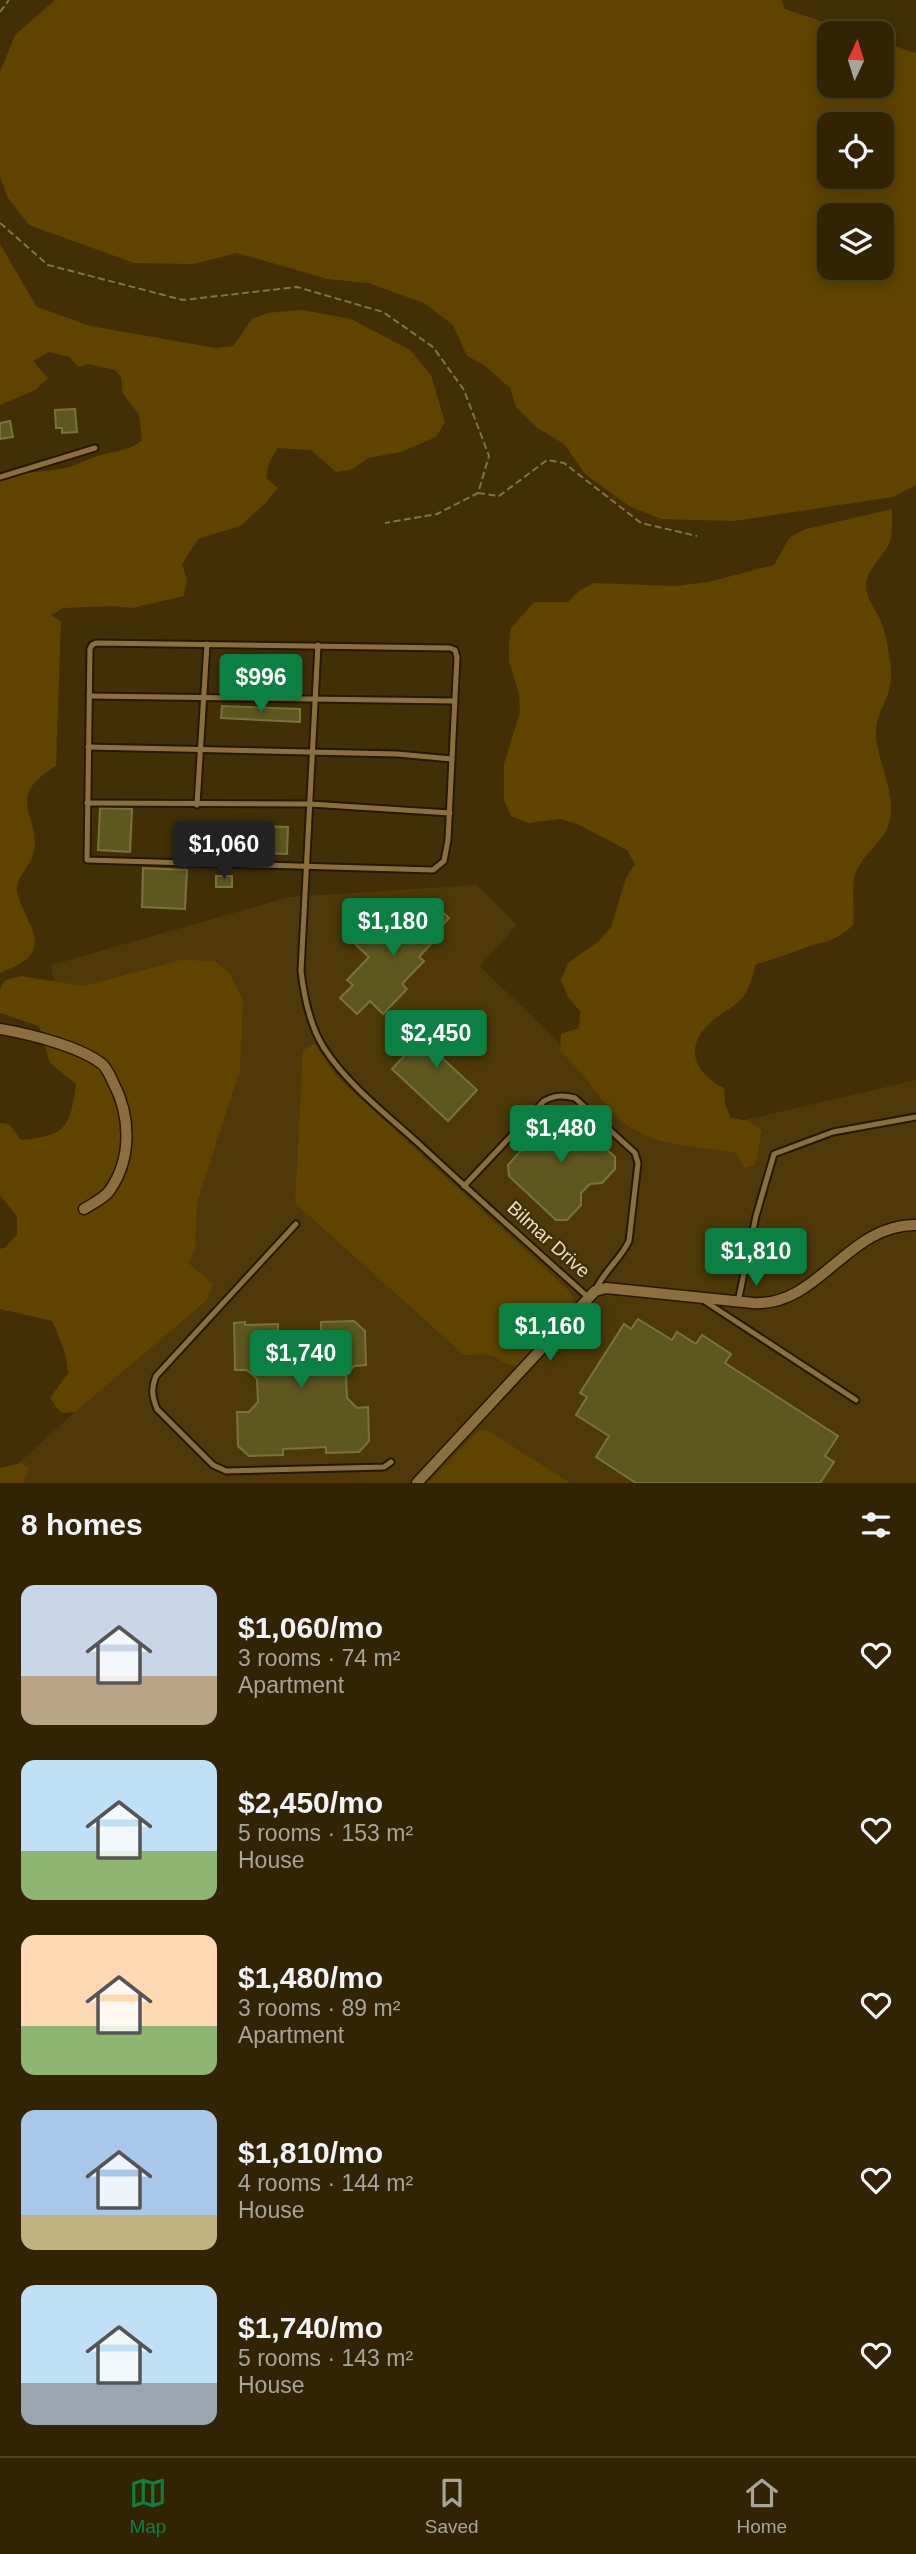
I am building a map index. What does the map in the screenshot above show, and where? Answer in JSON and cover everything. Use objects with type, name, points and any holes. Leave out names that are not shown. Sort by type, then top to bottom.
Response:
[{"type":"street","points":[[0,1029],[31,1035],[78,1052],[104,1065],[122,1100],[128,1136],[121,1166],[109,1193],[83,1209]]},
{"type":"street","points":[[592,1295],[606,1288],[766,1304],[789,1298],[865,1239],[902,1225],[916,1225]]},
{"type":"street","name":"Bilmar Drive","points":[[417,1483],[592,1295]]},
{"type":"lane","points":[[0,477],[95,448]]},
{"type":"lane","points":[[197,805],[207,644]]},
{"type":"lane","points":[[92,645],[318,645],[455,650],[457,657],[450,813],[444,861],[433,870],[91,861],[86,856],[92,645]]},
{"type":"lane","name":"Bilmar Drive","points":[[318,645],[301,971],[304,993],[323,1046],[338,1067],[464,1186],[592,1295]]},
{"type":"lane","points":[[89,696],[455,701]]},
{"type":"lane","points":[[88,747],[397,754],[452,760]]},
{"type":"lane","points":[[87,803],[310,804],[450,813]]},
{"type":"lane","points":[[464,1186],[544,1101],[553,1096],[575,1098],[635,1153],[638,1163],[629,1241],[600,1279],[592,1295]]},
{"type":"lane","points":[[738,1302],[756,1216],[774,1154],[833,1132],[916,1116]]},
{"type":"lane","points":[[296,1224],[156,1376],[151,1388],[157,1409],[213,1465],[226,1471],[384,1467],[391,1462]]},
{"type":"lane","points":[[700,1298],[856,1400]]},
{"type":"path","points":[[0,12],[9,0]]},
{"type":"path","points":[[0,223],[48,265],[183,300],[297,287],[383,312],[433,347],[464,390],[489,456],[478,493]]},
{"type":"path","points":[[385,523],[438,514],[478,493],[499,496],[547,460],[564,463],[641,523],[697,536]]},
{"type":"shaded area","points":[[55,0],[781,0],[785,9],[820,21],[817,21],[817,98],[894,98],[894,46],[916,53],[916,485],[893,497],[734,521],[661,519],[629,506],[585,474],[564,444],[536,427],[516,407],[510,388],[484,365],[467,356],[453,325],[424,303],[368,283],[328,279],[237,253],[193,264],[134,263],[29,225],[8,198],[0,176],[0,72],[15,35]]},
{"type":"shaded area","points":[[0,244],[37,307],[90,326],[216,348],[233,346],[252,319],[267,313],[302,310],[351,319],[410,350],[431,375],[445,422],[436,437],[401,452],[368,458],[353,469],[336,472],[311,450],[278,448],[269,462],[266,478],[278,488],[266,503],[240,526],[198,539],[182,564],[187,580],[184,596],[132,608],[63,608],[51,615],[61,621],[56,766],[39,778],[30,789],[27,799],[35,841],[33,855],[19,879],[17,888],[35,945],[24,961],[0,973],[0,480],[70,467],[96,456],[128,448],[142,440],[139,414],[123,394],[121,377],[115,370],[89,364],[78,367],[69,357],[49,352],[33,361],[48,378],[35,390],[0,405]]},
{"type":"shaded area","points":[[892,509],[890,541],[872,569],[866,587],[883,628],[890,663],[890,685],[876,735],[890,797],[890,819],[884,834],[856,872],[853,925],[830,940],[756,964],[741,999],[710,1023],[697,1042],[696,1060],[706,1075],[724,1088],[725,1104],[731,1118],[749,1121],[762,1131],[755,1165],[745,1168],[736,1153],[668,1143],[630,1127],[611,1111],[579,1070],[560,1051],[561,1034],[579,1028],[580,1011],[568,997],[561,980],[568,963],[599,941],[611,927],[626,878],[635,864],[627,850],[579,825],[561,819],[528,823],[511,816],[504,800],[504,764],[520,712],[519,694],[509,661],[511,628],[534,602],[568,602],[580,590],[594,583],[675,586],[708,582],[774,565],[790,537],[806,529]]},
{"type":"shaded area","points":[[477,885],[517,925],[480,966],[659,1140],[916,1080],[916,1483],[0,1483],[0,1480],[133,1359],[51,965],[289,897]]},
{"type":"shaded area","points":[[181,960],[214,961],[228,971],[243,1000],[240,1069],[197,1203],[195,1249],[188,1263],[213,1284],[207,1300],[75,1412],[61,1413],[50,1398],[68,1373],[65,1352],[52,1321],[0,1309],[0,1249],[6,1247],[17,1234],[17,1217],[0,1195],[0,1123],[9,1124],[21,1140],[57,1132],[68,1120],[76,1084],[50,1063],[39,1026],[0,1013],[0,989],[5,980],[21,976],[84,986]]},
{"type":"shaded area","points":[[312,1044],[336,1076],[571,1293],[571,1308],[521,1364],[507,1364],[485,1354],[464,1355],[295,1203],[303,1051]]},
{"type":"shaded area","points":[[482,1430],[489,1431],[570,1483],[428,1483]]},
{"type":"shaded area","points":[[21,1463],[29,1468],[24,1483],[0,1483],[0,1468]]},
{"type":"building","points":[[75,409],[77,432],[62,433],[62,428],[56,428],[55,410]]},
{"type":"building","points":[[10,421],[13,437],[0,439],[0,423]]},
{"type":"building","points":[[222,706],[300,709],[300,722],[221,718]]},
{"type":"building","points":[[100,808],[132,809],[130,852],[98,850]]},
{"type":"building","points":[[220,822],[288,827],[287,854],[219,852]]},
{"type":"building","points":[[143,868],[187,870],[185,909],[142,907]]},
{"type":"building","points":[[216,876],[232,876],[232,887],[216,887]]},
{"type":"building","points":[[431,901],[449,918],[438,930],[441,933],[419,957],[424,961],[402,984],[407,989],[383,1014],[370,1001],[357,1014],[340,998],[353,985],[347,980],[369,957],[356,945],[374,926],[378,931],[384,924],[388,928],[410,904],[420,913]]},
{"type":"building","points":[[444,1014],[464,1033],[441,1057],[477,1090],[448,1121],[392,1069]]},
{"type":"building","points":[[556,1113],[567,1113],[615,1157],[615,1169],[602,1183],[590,1184],[581,1193],[581,1205],[567,1220],[556,1220],[509,1176],[508,1165],[527,1144],[523,1139],[531,1130],[537,1134]]},
{"type":"building","points":[[638,1319],[672,1340],[677,1332],[696,1344],[702,1335],[731,1354],[725,1363],[838,1436],[825,1456],[834,1462],[820,1483],[636,1483],[596,1457],[609,1436],[576,1415],[587,1397],[580,1393],[624,1324],[631,1329]]},
{"type":"building","points":[[354,1321],[365,1331],[366,1365],[354,1366],[346,1375],[347,1398],[357,1408],[368,1407],[369,1441],[359,1452],[326,1453],[326,1447],[283,1449],[283,1455],[249,1456],[238,1446],[237,1412],[249,1412],[258,1402],[257,1379],[247,1370],[235,1370],[234,1323],[278,1324],[278,1335],[289,1345],[312,1344],[321,1334],[321,1322]]}]
